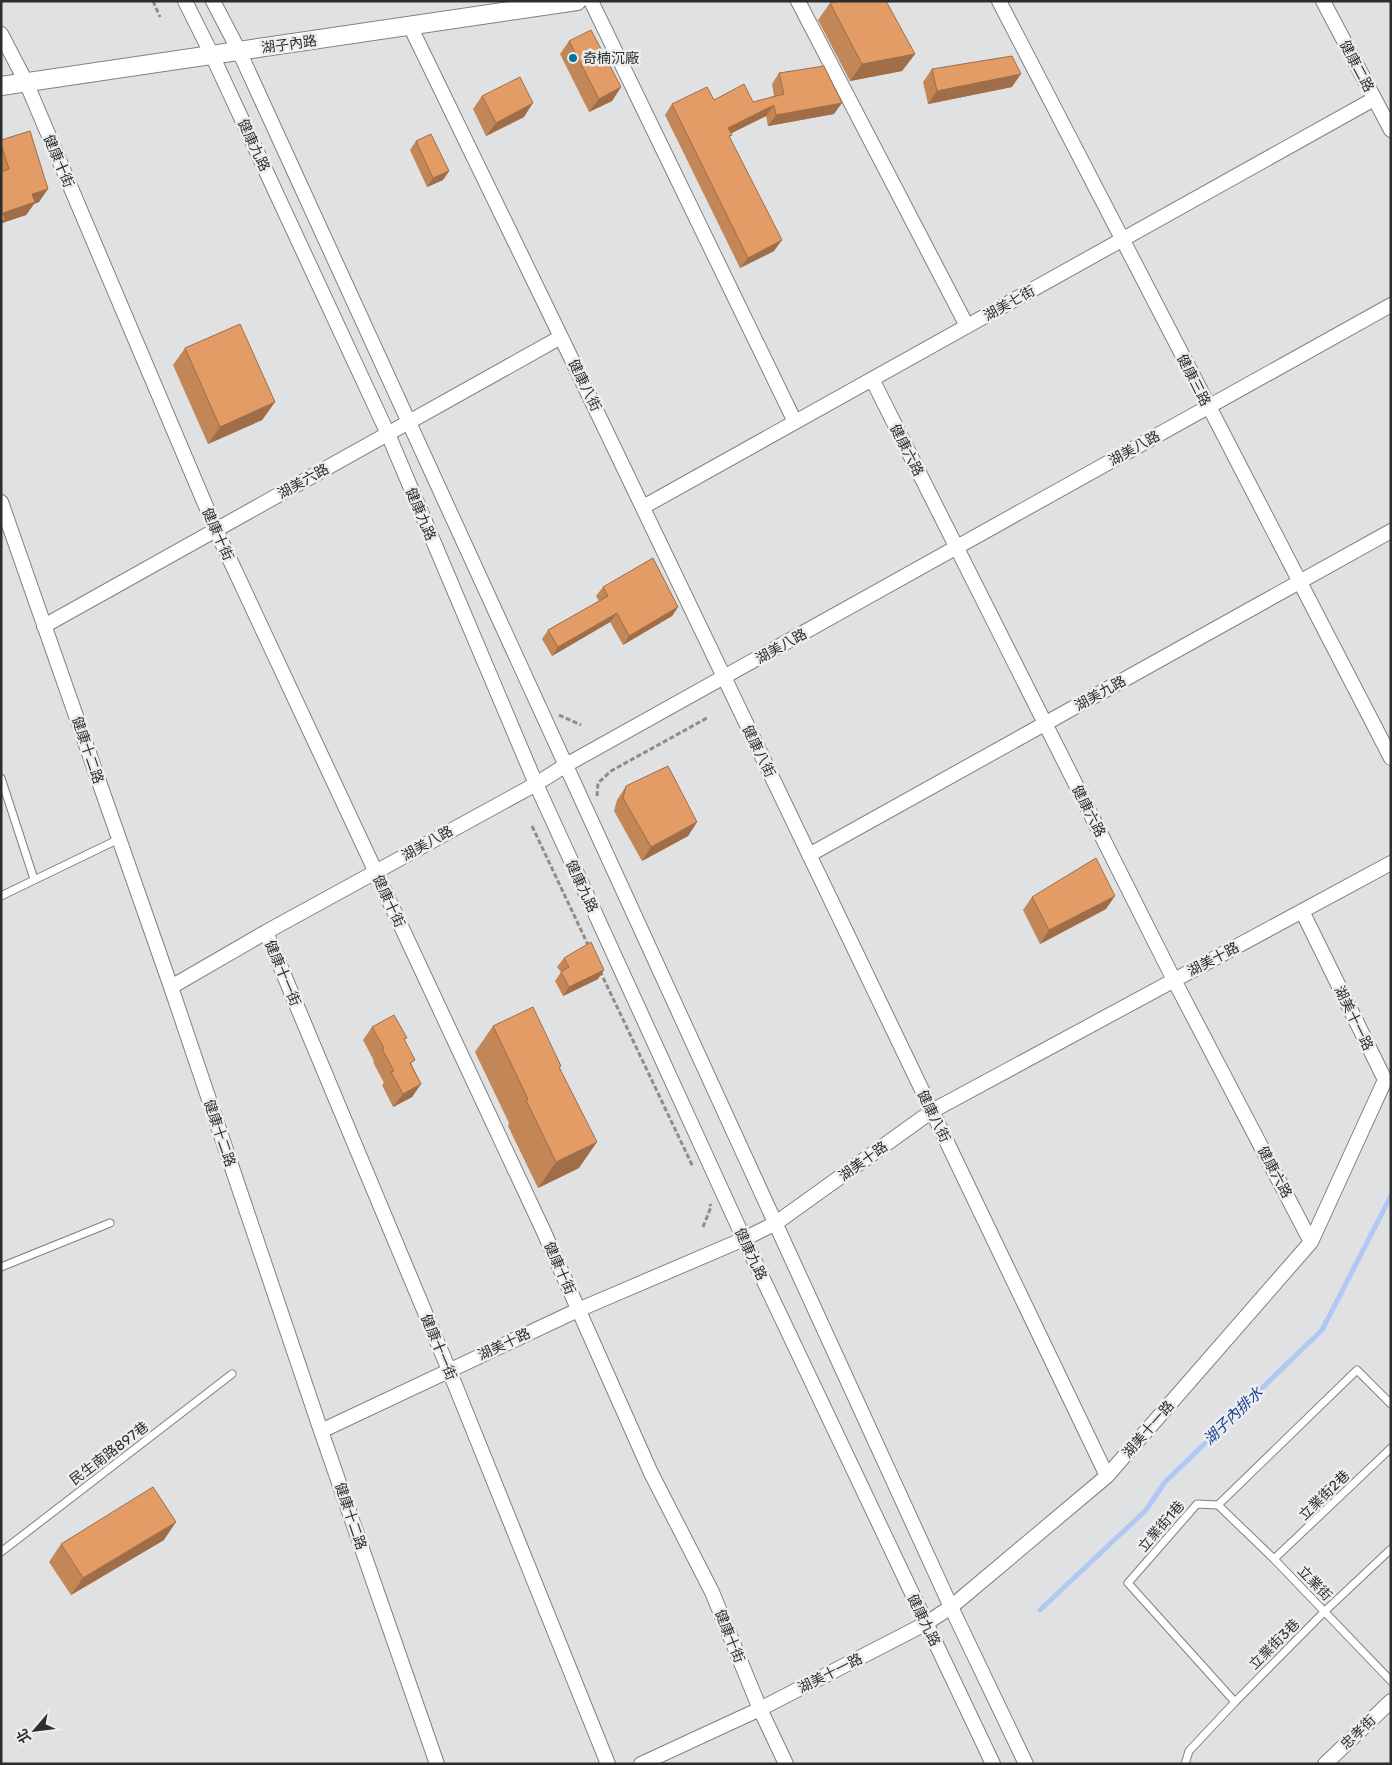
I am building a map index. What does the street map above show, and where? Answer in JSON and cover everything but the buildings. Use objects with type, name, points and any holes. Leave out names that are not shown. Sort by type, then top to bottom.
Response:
[{"type":"street","name":"健康九路","points":[[185,1],[212,55],[388,434],[536,784],[744,1239],[993,1764]]},
{"type":"street","points":[[213,1],[239,51],[951,1606],[1026,1764]]},
{"type":"street","name":"湖子內路","points":[[1,86],[577,1]]},
{"type":"street","points":[[591,1],[795,422]]},
{"type":"street","points":[[798,1],[967,326]]},
{"type":"street","name":"健康三路","points":[[999,1],[1391,758]]},
{"type":"street","name":"健康二路","points":[[1323,1],[1391,130]]},
{"type":"street","name":"健康八街","points":[[410,26],[562,337],[1107,1476]]},
{"type":"street","name":"健康十街","points":[[1,34],[26,82],[216,530],[543,1230],[651,1473],[712,1592],[760,1709],[786,1764]]},
{"type":"street","name":"湖美七街","points":[[643,507],[1374,99]]},
{"type":"street","name":"湖美八路","points":[[172,987],[266,932],[536,784],[566,765],[1391,306]]},
{"type":"street","name":"湖美六路","points":[[44,626],[562,337]]},
{"type":"street","name":"健康六路","points":[[872,379],[1174,980],[1311,1242]]},
{"type":"street","name":"健康十二路","points":[[1,502],[172,987],[321,1431],[437,1764]]},
{"type":"street","name":"湖美九路","points":[[809,855],[1391,531]]},
{"type":"street","name":"湖美十路","points":[[321,1431],[578,1310],[744,1239],[776,1223],[932,1111],[1391,863]]},
{"type":"street","name":"湖美十一路","points":[[641,1764],[760,1709],[925,1624],[951,1606],[1107,1476],[1311,1242],[1385,1080],[1302,911]]},
{"type":"street","name":"健康十一街","points":[[266,932],[449,1370],[608,1764]]},
{"type":"street","name":"忠孝街","points":[[1325,1764],[1391,1701]]},
{"type":"lane","points":[[1,778],[34,879]]},
{"type":"lane","points":[[1,896],[119,839]]},
{"type":"lane","points":[[1,1267],[110,1223]]},
{"type":"lane","points":[[1218,1504],[1357,1370],[1391,1404]]},
{"type":"lane","name":"民生南路897巷","points":[[1,1552],[232,1374]]},
{"type":"lane","name":"立業街2巷","points":[[1274,1559],[1391,1448]]},
{"type":"lane","name":"立業街1巷","points":[[1218,1504],[1197,1504],[1128,1582],[1235,1702]]},
{"type":"lane","name":"立業街","points":[[1218,1504],[1325,1611],[1391,1681]]},
{"type":"lane","name":"立業街3巷","points":[[1185,1764],[1189,1751],[1235,1702],[1325,1611],[1391,1549]]},
{"type":"path","points":[[152,1],[160,17]]},
{"type":"path","points":[[598,799],[596,793],[598,783],[611,771],[707,718]]},
{"type":"path","points":[[532,826],[590,950]]},
{"type":"path","points":[[599,968],[695,1171]]},
{"type":"path","points":[[703,1227],[711,1207],[707,1198]]},
{"type":"waterway","name":"湖子內排水","points":[[1040,1610],[1146,1510],[1165,1482],[1322,1330],[1391,1196]]},
{"type":"place","name":"奇楠沉廠","points":[[573,58]]}]
